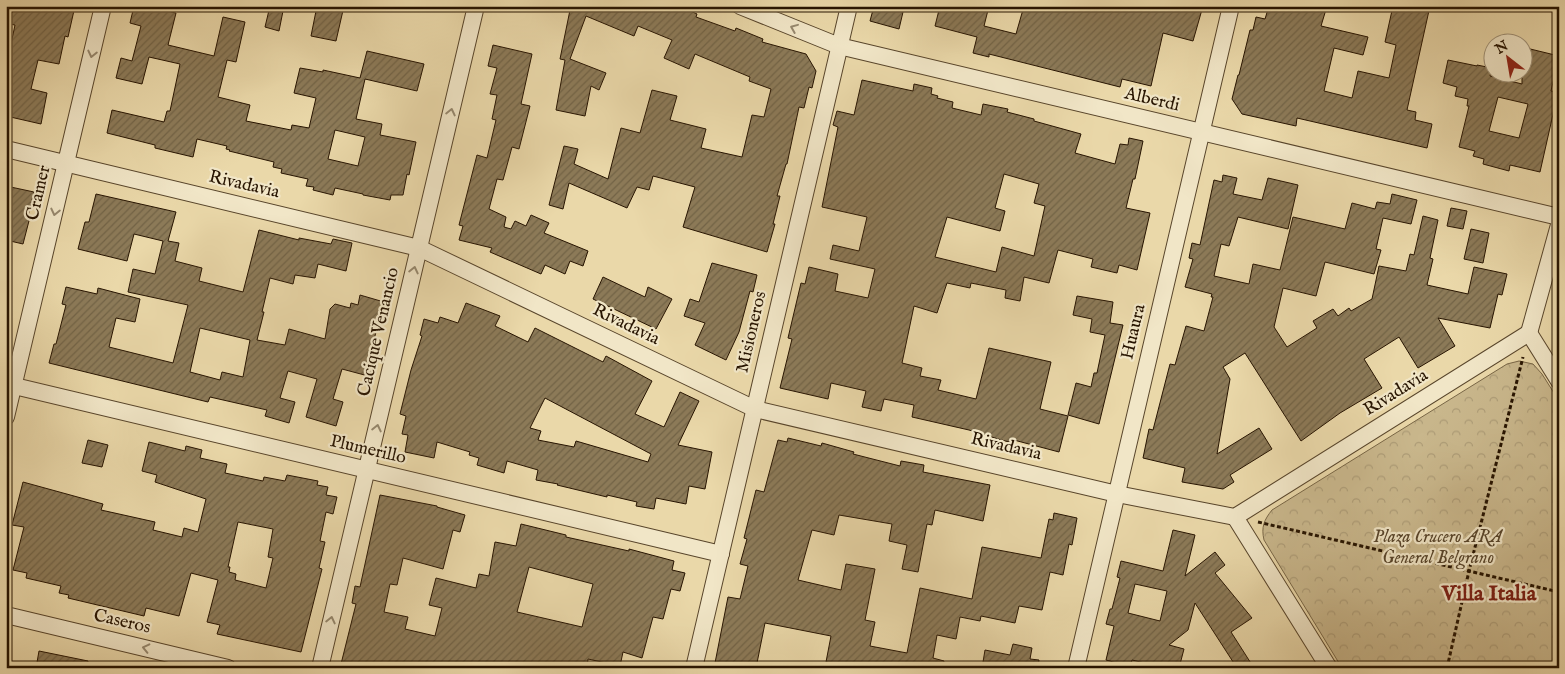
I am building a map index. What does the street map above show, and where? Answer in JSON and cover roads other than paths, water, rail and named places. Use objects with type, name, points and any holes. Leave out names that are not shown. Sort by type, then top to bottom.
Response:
[{"type":"street","name":"Cramer","points":[[6,417],[10,385],[103,6]]},
{"type":"street","name":"Cacique Venancio","points":[[320,668],[476,6]]},
{"type":"street","name":"Alberdi","points":[[740,6],[839,46],[1559,217]]},
{"type":"street","name":"Misioneros","points":[[694,668],[849,6]]},
{"type":"street","name":"Huaura","points":[[1076,668],[1231,6]]},
{"type":"street","name":"Rivadavia","points":[[6,149],[419,248],[755,409],[1117,494],[1236,517],[1529,333]]},
{"type":"street","points":[[1559,225],[1529,333],[1559,381]]},
{"type":"street","name":"Plumerillo","points":[[10,385],[721,554]]},
{"type":"street","points":[[1236,517],[1329,668]]},
{"type":"street","name":"Caseros","points":[[6,615],[228,668]]},
{"type":"district","name":"Villa Italia","points":[[1489,594]]},
{"type":"park label","name":"Plaza Crucero ARA General Belgrano","points":[[1438,547]]}]
